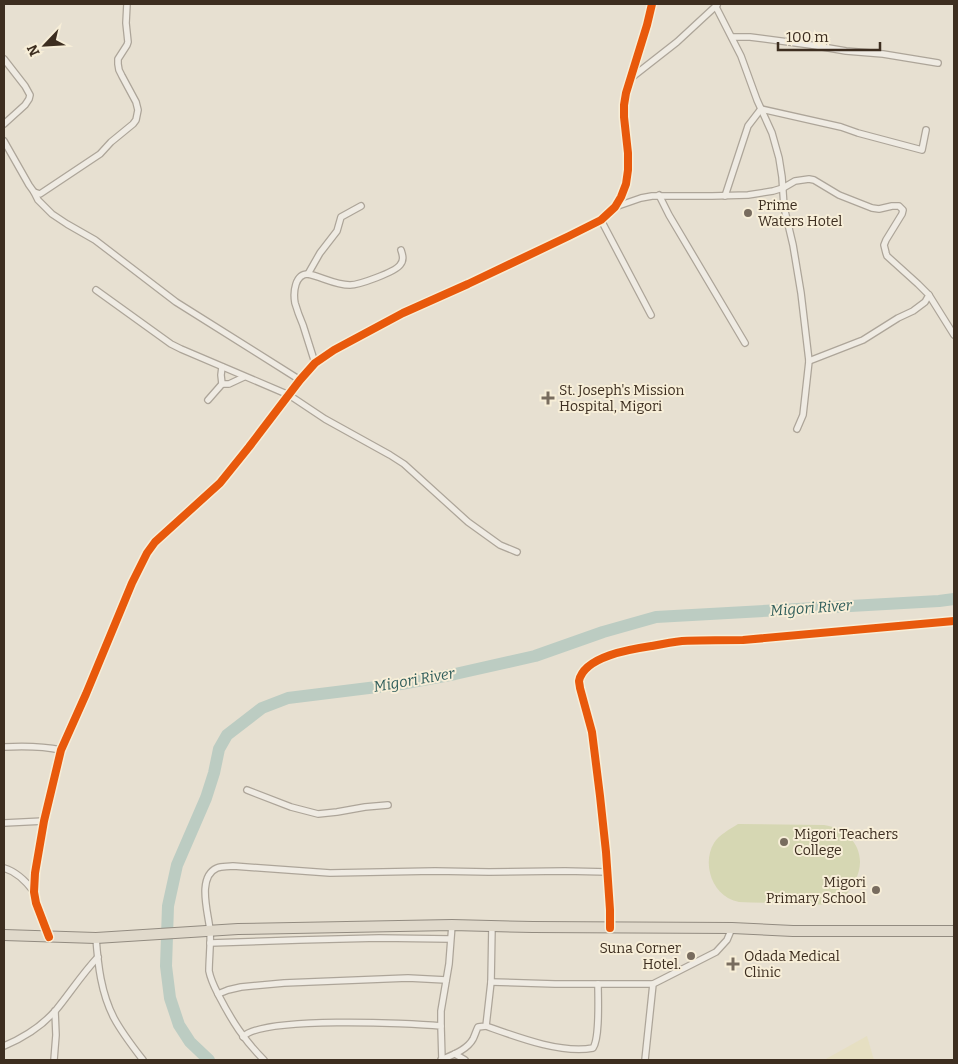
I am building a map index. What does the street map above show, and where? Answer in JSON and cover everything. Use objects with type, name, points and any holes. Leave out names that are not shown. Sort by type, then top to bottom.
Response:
[{"type":"highway","points":[[4,935],[96,938],[210,930],[452,925],[732,928],[793,931],[954,931]]},
{"type":"street","points":[[34,192],[37,194],[43,193],[100,154],[136,120],[138,115],[136,102],[122,76],[118,64],[118,59],[128,42],[127,4]]},
{"type":"street","points":[[615,208],[626,184],[628,170],[624,117],[626,93],[652,4]]},
{"type":"street","points":[[631,78],[677,42],[717,5],[741,56],[772,133],[782,177],[784,207],[801,293],[809,361],[803,415],[796,429]]},
{"type":"street","points":[[732,37],[750,37],[938,63]]},
{"type":"street","points":[[4,59],[30,95],[25,106],[4,124]]},
{"type":"street","points":[[761,109],[922,150],[926,130]]},
{"type":"street","points":[[725,196],[748,126],[761,109]]},
{"type":"street","points":[[4,141],[38,200],[52,214],[95,240],[176,302],[300,380]]},
{"type":"street","points":[[48,937],[34,892],[35,873],[44,821],[61,750],[132,583],[147,553],[155,542],[220,483],[300,380],[315,363],[334,350],[403,313],[542,250],[601,220],[615,208],[645,197],[659,195],[748,195],[783,188],[795,181],[809,179],[839,195],[872,208],[879,210],[899,206],[903,210],[886,240],[884,249],[887,256],[928,295],[954,335]]},
{"type":"street","points":[[659,195],[745,343]]},
{"type":"street","points":[[308,274],[320,253],[337,232],[342,216],[361,206]]},
{"type":"street","points":[[601,220],[651,316]]},
{"type":"street","points":[[315,363],[295,302],[296,283],[301,276],[308,274],[345,285],[360,284],[399,267],[403,257],[401,250]]},
{"type":"street","points":[[96,290],[171,344],[289,395],[325,419],[404,464],[468,522],[500,544],[517,552]]},
{"type":"street","points":[[809,361],[863,340],[898,318],[914,311],[925,302],[928,295]]},
{"type":"street","points":[[208,400],[222,384],[222,367]]},
{"type":"street","points":[[222,384],[229,384],[244,377]]},
{"type":"street","points":[[610,928],[608,872],[592,732],[579,681],[586,669],[611,654],[681,641],[743,640],[954,621]]},
{"type":"street","points":[[4,747],[47,747],[61,750]]},
{"type":"street","points":[[246,790],[292,807],[318,814],[388,805]]},
{"type":"street","points":[[4,823],[44,821]]},
{"type":"street","points":[[264,1060],[232,1022],[210,978],[210,930],[206,882],[211,872],[216,869],[223,867],[284,869],[330,873],[435,871],[608,872]]},
{"type":"street","points":[[4,868],[25,880],[34,892]]},
{"type":"street","points":[[452,925],[441,1011],[441,1060],[455,1054],[471,1042],[478,1027],[486,1026],[548,1046],[567,1049],[593,1048],[596,1044],[598,984]]},
{"type":"street","points":[[486,1026],[491,982],[492,926]]},
{"type":"street","points":[[491,982],[653,984],[716,952],[727,940],[732,928]]},
{"type":"street","points":[[96,938],[100,975],[109,1008],[118,1025],[143,1060]]},
{"type":"street","points":[[210,943],[403,938],[450,939]]},
{"type":"street","points":[[4,1046],[28,1034],[55,1011],[98,957]]},
{"type":"street","points":[[218,994],[241,987],[291,982],[408,978],[446,980]]},
{"type":"street","points":[[645,1060],[653,984]]},
{"type":"street","points":[[54,1060],[55,1011]]},
{"type":"street","points":[[243,1037],[255,1030],[288,1024],[403,1023],[440,1026]]},
{"type":"street","points":[[455,1054],[465,1060]]},
{"type":"shaded area","points":[[867,1036],[874,1060],[824,1060]]},
{"type":"green space","points":[[738,824],[824,825],[834,827],[850,837],[859,852],[859,871],[853,885],[843,897],[828,904],[739,902],[729,899],[722,894],[713,881],[710,874],[709,858],[716,840]]},
{"type":"waterway","name":"Migori River","points":[[209,1060],[190,1042],[179,1025],[170,998],[166,966],[168,906],[177,865],[206,798],[219,749],[227,735],[262,708],[288,698],[401,684],[535,656],[603,632],[656,617],[954,599]]},
{"type":"cycle path","points":[[49,937],[36,903],[34,892],[35,873],[44,821],[61,750],[132,583],[147,553],[155,542],[220,483],[315,363],[334,350],[403,313],[601,220],[615,207],[626,184],[628,170],[624,117],[626,93],[652,4]]},
{"type":"cycle path","points":[[610,928],[606,852],[592,732],[579,681],[583,672],[590,665],[610,655],[678,641],[743,640],[954,621]]},
{"type":"place","name":"Prime Waters Hotel","points":[[748,213]]},
{"type":"place","name":"St. Joseph's Mission Hospital, Migori","points":[[548,398]]},
{"type":"place","name":"Migori Teachers College","points":[[784,842]]},
{"type":"place","name":"Migori Primary School","points":[[876,890]]},
{"type":"place","name":"Suna Corner Hotel.","points":[[691,956]]},
{"type":"place","name":"Odada Medical Clinic","points":[[733,964]]}]
